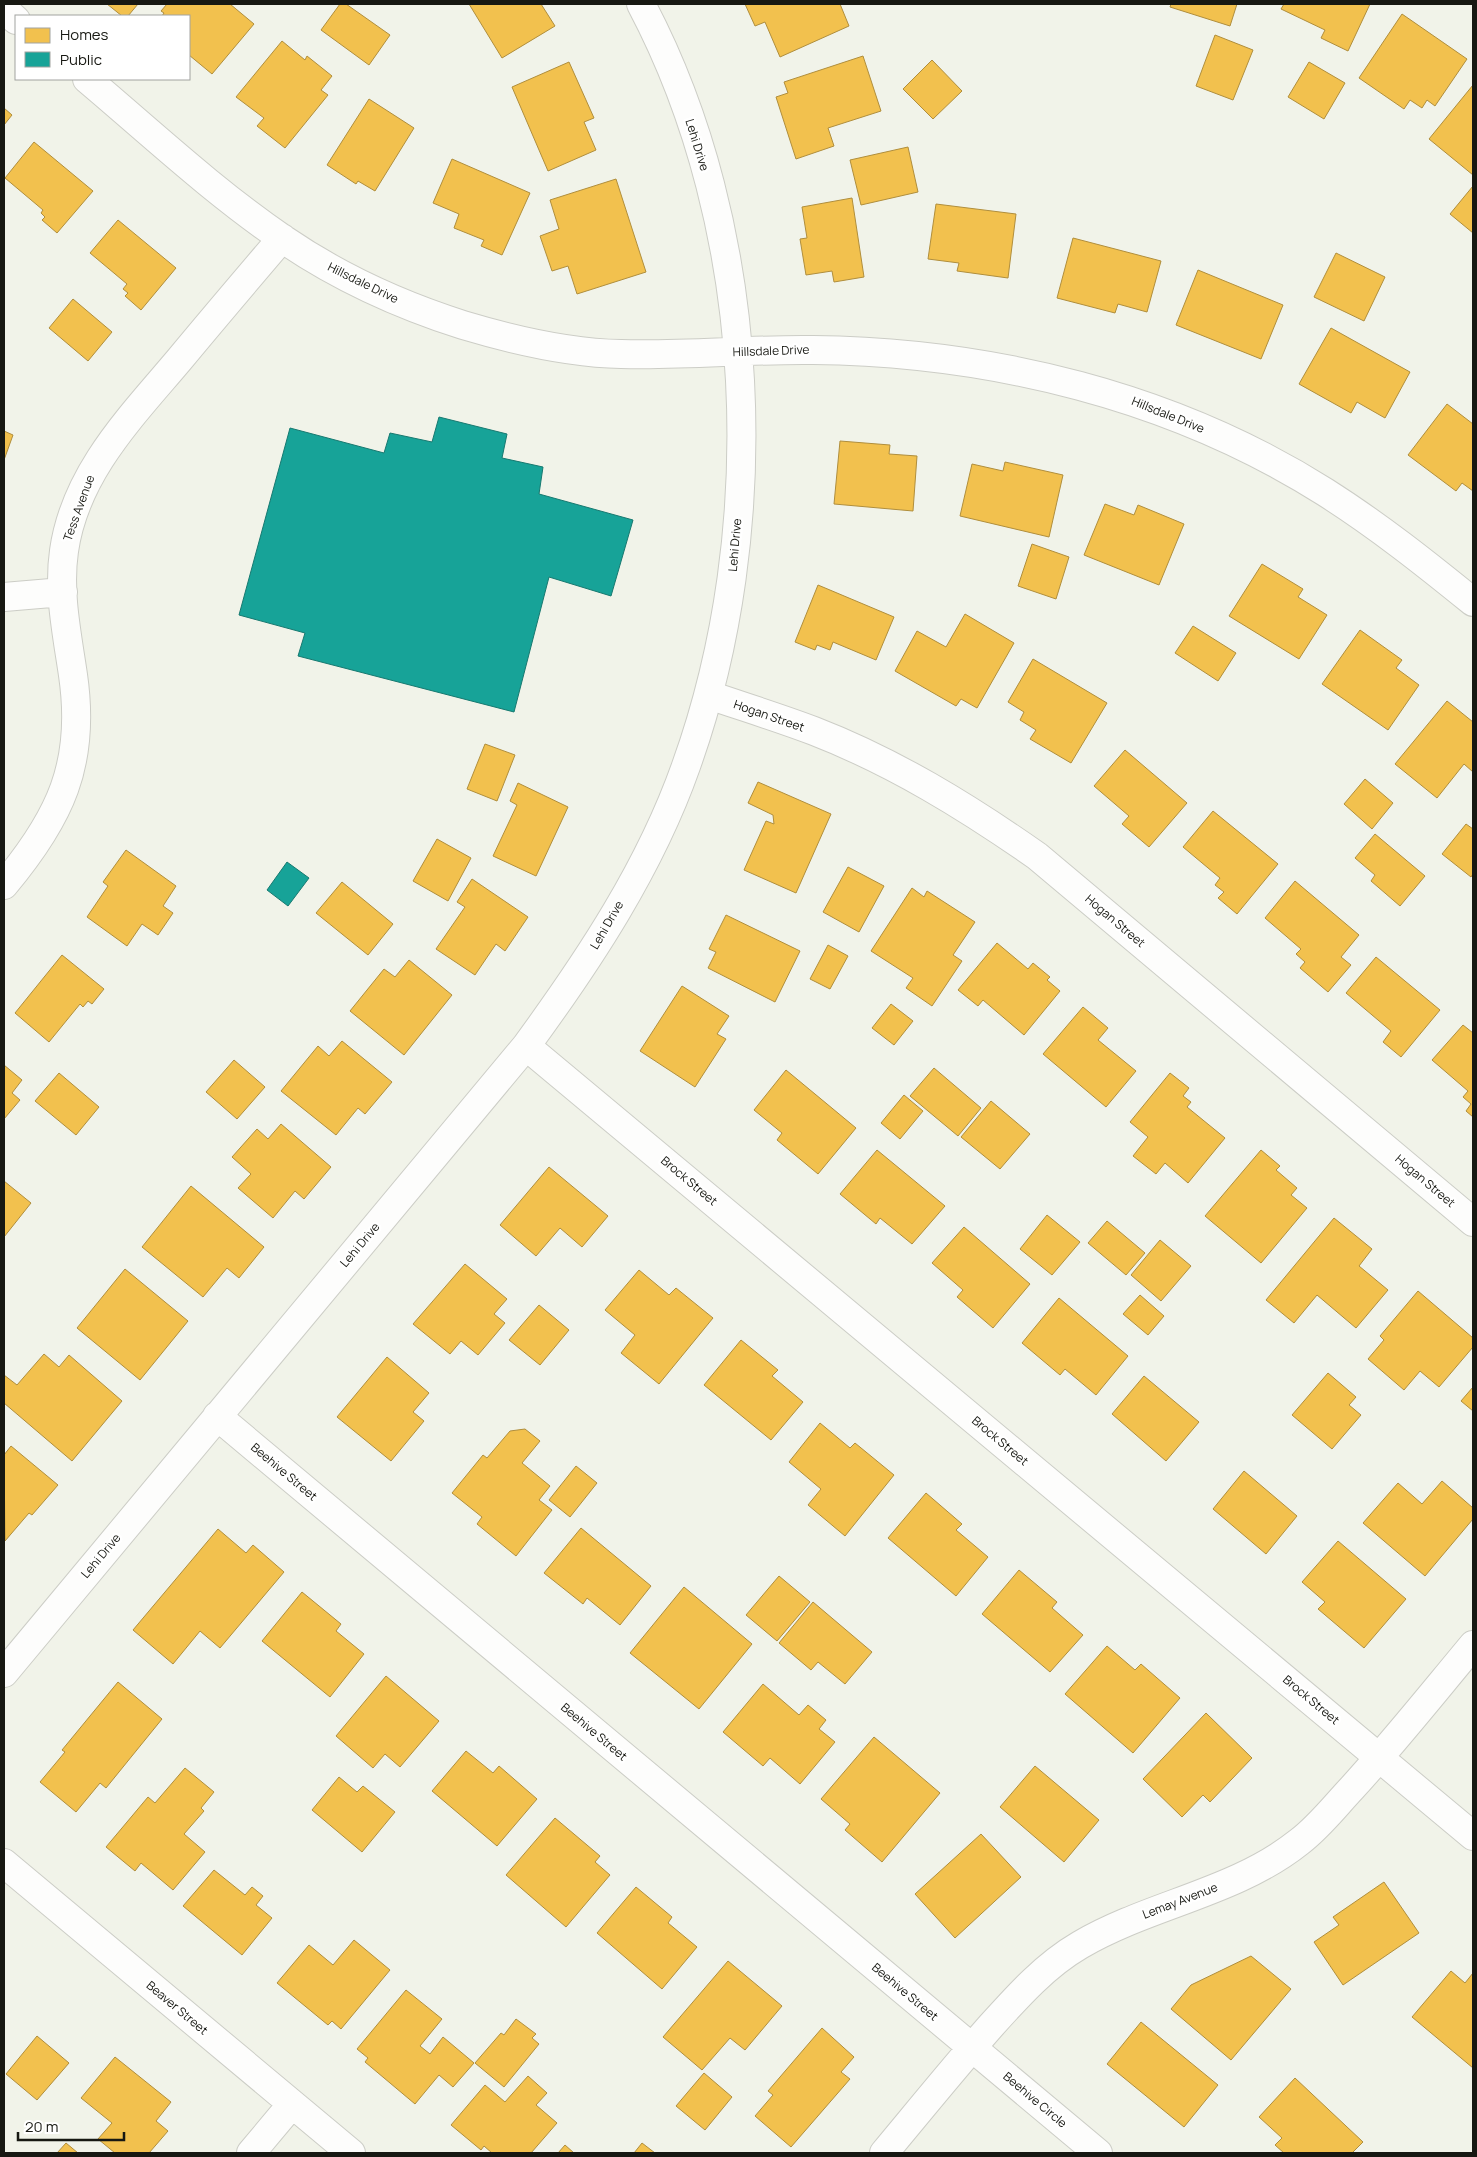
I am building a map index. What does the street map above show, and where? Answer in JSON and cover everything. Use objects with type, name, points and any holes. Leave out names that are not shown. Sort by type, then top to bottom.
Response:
[{"type":"street","name":"Lehi Drive","points":[[4,1673],[526,1046],[599,941],[631,885],[685,769],[709,695],[724,631],[734,564],[741,433],[738,352],[730,288],[702,159],[680,91],[641,4]]},
{"type":"street","points":[[4,9],[15,19]]},
{"type":"street","name":"Hillsdale Drive","points":[[87,80],[220,190],[282,238],[323,264],[408,305],[463,324],[506,336],[559,347],[616,354],[812,350],[870,352],[999,366],[1133,401],[1203,429],[1264,458],[1324,491],[1378,528],[1473,602]]},
{"type":"street","name":"Tess Avenue","points":[[4,885],[46,831],[60,803],[74,746],[77,718],[73,675],[66,634],[63,592],[64,551],[74,514],[90,474],[114,436],[282,238]]},
{"type":"street","points":[[4,597],[63,592]]},
{"type":"street","name":"Hogan Street","points":[[709,695],[815,731],[875,758],[934,789],[987,821],[1045,862],[1473,1222]]},
{"type":"street","name":"Brock Street","points":[[526,1046],[1473,1836]]},
{"type":"street","name":"Beehive Street","points":[[217,1416],[972,2048]]},
{"type":"street","name":"Lemay Avenue","points":[[884,2153],[1024,1989],[1079,1946],[1145,1914],[1229,1883],[1264,1866],[1300,1842],[1380,1758],[1473,1645]]},
{"type":"street","name":"Beaver Street","points":[[4,1862],[351,2153]]},
{"type":"street","name":"Beehive Circle","points":[[972,2048],[1098,2153]]},
{"type":"street","points":[[251,2153],[292,2104]]},
{"type":"building: Homes","points":[[107,4],[138,4],[129,15],[121,15]]},
{"type":"building: Homes","points":[[167,4],[230,4],[254,24],[212,74],[190,56],[190,15],[163,15],[164,13],[161,11]]},
{"type":"building: Homes","points":[[340,4],[346,4],[390,35],[369,65],[321,30]]},
{"type":"building: Homes","points":[[469,4],[541,4],[555,26],[502,58]]},
{"type":"building: Homes","points":[[745,4],[840,4],[849,26],[780,57],[765,22],[755,26]]},
{"type":"building: Homes","points":[[1171,4],[1237,4],[1230,26],[1170,7]]},
{"type":"building: Homes","points":[[1284,4],[1370,4],[1348,51],[1321,38],[1325,30],[1281,9]]},
{"type":"building: Homes","points":[[1402,14],[1467,59],[1435,106],[1427,100],[1422,108],[1410,100],[1404,109],[1359,78]]},
{"type":"building: Homes","points":[[1215,35],[1253,50],[1233,100],[1196,86]]},
{"type":"building: Homes","points":[[282,41],[305,60],[307,56],[332,76],[321,90],[328,95],[285,148],[257,126],[264,118],[236,97]]},
{"type":"building: Homes","points":[[863,56],[881,111],[828,128],[834,146],[796,159],[776,97],[788,93],[784,82]]},
{"type":"building: Homes","points":[[932,60],[962,91],[933,119],[903,89]]},
{"type":"building: Homes","points":[[569,62],[594,118],[584,122],[596,150],[548,171],[512,87]]},
{"type":"building: Homes","points":[[1309,62],[1345,83],[1324,119],[1288,97]]},
{"type":"building: Homes","points":[[1473,85],[1473,175],[1429,139]]},
{"type":"building: Homes","points":[[369,99],[414,128],[375,191],[358,181],[356,184],[327,165]]},
{"type":"building: Homes","points":[[4,108],[12,115],[4,125]]},
{"type":"building: Homes","points":[[34,142],[93,191],[57,233],[42,220],[45,217],[41,213],[43,210],[5,178]]},
{"type":"building: Homes","points":[[908,147],[918,192],[861,205],[850,160]]},
{"type":"building: Homes","points":[[452,159],[530,193],[502,255],[481,246],[484,240],[454,228],[459,214],[433,203]]},
{"type":"building: Homes","points":[[616,179],[646,272],[577,294],[568,266],[552,271],[540,236],[559,229],[550,200]]},
{"type":"building: Homes","points":[[1473,186],[1473,233],[1450,214]]},
{"type":"building: Homes","points":[[852,198],[864,277],[834,282],[832,271],[806,275],[800,239],[807,238],[802,207]]},
{"type":"building: Homes","points":[[936,204],[1016,214],[1008,278],[957,271],[959,263],[928,259]]},
{"type":"building: Homes","points":[[118,220],[176,268],[141,310],[125,296],[128,293],[123,289],[127,284],[90,253]]},
{"type":"building: Homes","points":[[1073,238],[1161,261],[1147,312],[1118,304],[1115,313],[1057,298]]},
{"type":"building: Homes","points":[[1336,253],[1385,277],[1364,321],[1314,297]]},
{"type":"building: Homes","points":[[1198,270],[1283,305],[1261,359],[1176,325]]},
{"type":"building: Homes","points":[[73,299],[112,332],[88,361],[49,328]]},
{"type":"building: Homes","points":[[1331,328],[1410,372],[1385,418],[1357,402],[1351,413],[1299,384]]},
{"type":"building: Homes","points":[[1447,404],[1473,424],[1473,491],[1462,483],[1456,491],[1408,455]]},
{"type":"building: Homes","points":[[4,431],[13,435],[4,460]]},
{"type":"building: Homes","points":[[840,441],[890,445],[889,454],[917,456],[913,511],[834,504]]},
{"type":"building: Homes","points":[[1005,462],[1063,475],[1049,537],[960,516],[972,464],[1003,471]]},
{"type":"building: Homes","points":[[1105,504],[1134,515],[1138,505],[1184,524],[1159,585],[1084,555]]},
{"type":"building: Homes","points":[[1032,544],[1069,557],[1056,599],[1018,586]]},
{"type":"building: Homes","points":[[1262,564],[1303,589],[1298,597],[1327,615],[1299,659],[1229,616]]},
{"type":"building: Homes","points":[[818,585],[894,617],[876,660],[833,642],[830,650],[817,645],[815,650],[795,642]]},
{"type":"building: Homes","points":[[965,614],[1014,643],[977,708],[961,699],[956,706],[895,671],[917,631],[946,647]]},
{"type":"building: Homes","points":[[1193,626],[1236,653],[1218,681],[1175,653]]},
{"type":"building: Homes","points":[[1360,630],[1402,660],[1396,668],[1419,685],[1388,730],[1322,684]]},
{"type":"building: Homes","points":[[1033,659],[1107,703],[1071,763],[1030,739],[1036,730],[1020,720],[1024,712],[1008,702]]},
{"type":"building: Homes","points":[[1447,701],[1473,722],[1473,772],[1464,764],[1437,798],[1395,764]]},
{"type":"building: Homes","points":[[485,744],[515,755],[497,801],[467,789]]},
{"type":"building: Homes","points":[[1125,750],[1187,803],[1149,847],[1122,824],[1129,816],[1094,786]]},
{"type":"building: Homes","points":[[1365,779],[1393,803],[1372,829],[1344,804]]},
{"type":"building: Homes","points":[[758,782],[831,814],[796,893],[744,870],[766,821],[774,824],[773,815],[748,803]]},
{"type":"building: Homes","points":[[518,783],[568,807],[536,876],[493,856],[517,805],[510,801]]},
{"type":"building: Homes","points":[[1213,811],[1278,864],[1237,914],[1218,898],[1224,892],[1215,885],[1220,878],[1183,847]]},
{"type":"building: Homes","points":[[1466,824],[1473,829],[1473,874],[1471,877],[1442,854]]},
{"type":"building: Homes","points":[[1375,834],[1425,876],[1400,906],[1371,881],[1375,875],[1355,858]]},
{"type":"building: Homes","points":[[437,839],[471,858],[448,901],[413,881]]},
{"type":"building: Homes","points":[[126,850],[176,886],[163,906],[173,913],[158,935],[142,924],[127,946],[87,917],[108,886],[103,882]]},
{"type":"building: Homes","points":[[848,867],[884,886],[859,932],[823,912]]},
{"type":"building: Homes","points":[[472,879],[528,917],[505,951],[496,944],[475,975],[436,949],[465,907],[457,902]]},
{"type":"building: Homes","points":[[1295,881],[1359,935],[1341,957],[1351,965],[1328,992],[1300,968],[1305,962],[1296,954],[1301,949],[1265,918]]},
{"type":"building: Homes","points":[[342,882],[393,924],[368,955],[316,913]]},
{"type":"building: Homes","points":[[912,888],[924,897],[927,891],[975,922],[953,955],[962,961],[932,1006],[906,988],[913,978],[871,951]]},
{"type":"building: Homes","points":[[726,915],[800,951],[775,1002],[708,968],[716,952],[709,949]]},
{"type":"building: Homes","points":[[997,943],[1028,969],[1033,963],[1050,977],[1047,980],[1060,991],[1024,1035],[983,1000],[978,1006],[958,990]]},
{"type":"building: Homes","points":[[828,945],[848,956],[830,989],[810,979]]},
{"type":"building: Homes","points":[[62,955],[104,989],[92,1004],[88,1001],[83,1007],[80,1004],[49,1042],[15,1013]]},
{"type":"building: Homes","points":[[1376,957],[1440,1010],[1401,1057],[1383,1042],[1391,1031],[1346,993]]},
{"type":"building: Homes","points":[[409,960],[452,995],[404,1055],[350,1011],[384,969],[395,977]]},
{"type":"building: Homes","points":[[682,986],[729,1016],[717,1034],[726,1039],[695,1087],[640,1051]]},
{"type":"building: Homes","points":[[891,1004],[913,1021],[894,1045],[872,1028]]},
{"type":"building: Homes","points":[[1083,1007],[1108,1028],[1098,1040],[1136,1071],[1106,1107],[1043,1054]]},
{"type":"building: Homes","points":[[1463,1025],[1473,1033],[1473,1117],[1466,1111],[1471,1104],[1463,1097],[1468,1091],[1432,1060]]},
{"type":"building: Homes","points":[[342,1041],[392,1082],[365,1114],[358,1108],[336,1135],[281,1091],[318,1046],[329,1056]]},
{"type":"building: Homes","points":[[234,1060],[265,1087],[237,1119],[206,1092]]},
{"type":"building: Homes","points":[[4,1065],[22,1080],[12,1093],[20,1100],[4,1119]]},
{"type":"building: Homes","points":[[934,1068],[981,1108],[958,1136],[910,1096]]},
{"type":"building: Homes","points":[[786,1070],[856,1128],[818,1174],[777,1140],[782,1133],[754,1110]]},
{"type":"building: Homes","points":[[59,1073],[99,1107],[76,1135],[35,1101]]},
{"type":"building: Homes","points":[[1170,1073],[1189,1088],[1183,1096],[1191,1102],[1187,1107],[1225,1138],[1188,1183],[1165,1163],[1156,1174],[1133,1156],[1148,1137],[1130,1122]]},
{"type":"building: Homes","points":[[904,1095],[923,1111],[900,1139],[881,1123]]},
{"type":"building: Homes","points":[[991,1101],[1030,1134],[1000,1169],[961,1137]]},
{"type":"building: Homes","points":[[281,1124],[331,1167],[304,1199],[295,1191],[273,1218],[238,1188],[251,1174],[232,1157],[257,1129],[268,1139]]},
{"type":"building: Homes","points":[[877,1150],[945,1206],[912,1244],[880,1218],[876,1224],[840,1194]]},
{"type":"building: Homes","points":[[1261,1150],[1280,1166],[1276,1170],[1297,1188],[1291,1195],[1307,1208],[1261,1263],[1205,1216]]},
{"type":"building: Homes","points":[[549,1167],[608,1216],[582,1247],[560,1228],[536,1256],[500,1225]]},
{"type":"building: Homes","points":[[4,1181],[31,1203],[4,1237]]},
{"type":"building: Homes","points":[[191,1186],[264,1247],[239,1278],[227,1268],[203,1297],[142,1247]]},
{"type":"building: Homes","points":[[1047,1215],[1080,1242],[1052,1275],[1020,1249]]},
{"type":"building: Homes","points":[[1334,1218],[1372,1249],[1359,1266],[1388,1290],[1356,1328],[1317,1295],[1294,1323],[1266,1300]]},
{"type":"building: Homes","points":[[1107,1221],[1145,1253],[1126,1275],[1088,1243]]},
{"type":"building: Homes","points":[[964,1227],[1030,1284],[993,1328],[957,1297],[963,1290],[932,1263]]},
{"type":"building: Homes","points":[[1160,1240],[1191,1266],[1161,1301],[1131,1275]]},
{"type":"building: Homes","points":[[465,1264],[507,1299],[494,1314],[505,1323],[478,1355],[461,1341],[450,1354],[413,1324]]},
{"type":"building: Homes","points":[[125,1269],[188,1321],[140,1380],[77,1328]]},
{"type":"building: Homes","points":[[639,1270],[669,1295],[676,1288],[713,1318],[659,1384],[621,1353],[635,1335],[605,1310]]},
{"type":"building: Homes","points":[[1418,1291],[1473,1338],[1473,1347],[1439,1387],[1420,1371],[1404,1390],[1368,1359],[1384,1340],[1380,1336]]},
{"type":"building: Homes","points":[[1140,1295],[1164,1316],[1148,1335],[1123,1314]]},
{"type":"building: Homes","points":[[1059,1298],[1128,1356],[1096,1395],[1065,1369],[1060,1375],[1022,1343]]},
{"type":"building: Homes","points":[[539,1305],[569,1330],[540,1365],[509,1340]]},
{"type":"building: Homes","points":[[741,1340],[778,1370],[772,1376],[803,1402],[771,1440],[704,1385]]},
{"type":"building: Homes","points":[[44,1354],[59,1367],[69,1355],[122,1401],[72,1461],[4,1403],[4,1375],[17,1385]]},
{"type":"building: Homes","points":[[387,1357],[429,1393],[413,1412],[424,1421],[391,1461],[337,1417]]},
{"type":"building: Homes","points":[[1328,1373],[1356,1397],[1349,1405],[1361,1415],[1332,1449],[1292,1415]]},
{"type":"building: Homes","points":[[1144,1376],[1199,1422],[1166,1461],[1112,1414]]},
{"type":"building: Homes","points":[[1473,1387],[1473,1411],[1461,1401]]},
{"type":"building: Homes","points":[[820,1423],[850,1448],[855,1443],[894,1475],[845,1536],[808,1505],[821,1489],[789,1462]]},
{"type":"building: Homes","points":[[525,1429],[540,1441],[522,1463],[550,1486],[539,1500],[552,1510],[516,1556],[477,1524],[482,1517],[452,1493],[483,1455],[487,1458],[510,1431]]},
{"type":"building: Homes","points":[[11,1446],[58,1485],[32,1515],[29,1513],[5,1541],[4,1455]]},
{"type":"building: Homes","points":[[576,1466],[597,1483],[570,1517],[549,1500]]},
{"type":"building: Homes","points":[[1244,1471],[1297,1516],[1266,1554],[1213,1509]]},
{"type":"building: Homes","points":[[1442,1481],[1473,1508],[1473,1519],[1425,1576],[1363,1523],[1398,1483],[1422,1504]]},
{"type":"building: Homes","points":[[926,1493],[962,1524],[956,1530],[988,1557],[956,1596],[888,1538]]},
{"type":"building: Homes","points":[[581,1528],[651,1586],[620,1625],[587,1598],[583,1604],[544,1573]]},
{"type":"building: Homes","points":[[218,1529],[246,1553],[253,1545],[284,1572],[220,1648],[200,1631],[173,1664],[133,1630]]},
{"type":"building: Homes","points":[[1338,1541],[1406,1599],[1364,1648],[1318,1609],[1325,1602],[1302,1582]]},
{"type":"building: Homes","points":[[1019,1570],[1057,1602],[1052,1608],[1083,1635],[1050,1672],[982,1614]]},
{"type":"building: Homes","points":[[779,1576],[810,1602],[777,1641],[746,1615]]},
{"type":"building: Homes","points":[[684,1587],[752,1644],[699,1709],[630,1653]]},
{"type":"building: Homes","points":[[302,1592],[341,1624],[336,1631],[364,1654],[330,1697],[262,1641]]},
{"type":"building: Homes","points":[[813,1602],[872,1652],[845,1684],[818,1662],[811,1670],[779,1643]]},
{"type":"building: Homes","points":[[1107,1646],[1135,1670],[1141,1664],[1180,1698],[1133,1753],[1065,1694]]},
{"type":"building: Homes","points":[[386,1676],[439,1721],[400,1767],[385,1754],[373,1768],[336,1736]]},
{"type":"building: Homes","points":[[118,1682],[162,1719],[106,1788],[100,1783],[76,1812],[40,1782],[65,1752],[62,1750]]},
{"type":"building: Homes","points":[[763,1684],[799,1715],[808,1705],[826,1720],[819,1729],[835,1742],[800,1784],[770,1758],[763,1766],[723,1732]]},
{"type":"building: Homes","points":[[1206,1713],[1252,1758],[1210,1802],[1203,1795],[1182,1817],[1143,1779]]},
{"type":"building: Homes","points":[[874,1737],[940,1793],[882,1862],[845,1830],[850,1824],[821,1799]]},
{"type":"building: Homes","points":[[466,1751],[493,1773],[499,1766],[537,1799],[497,1846],[432,1791]]},
{"type":"building: Homes","points":[[1035,1766],[1099,1820],[1064,1862],[1000,1807]]},
{"type":"building: Homes","points":[[185,1768],[214,1792],[201,1808],[204,1811],[184,1834],[205,1852],[173,1890],[141,1863],[135,1871],[106,1847],[148,1797],[155,1803]]},
{"type":"building: Homes","points":[[339,1777],[357,1792],[363,1786],[395,1812],[362,1852],[312,1810]]},
{"type":"building: Homes","points":[[555,1818],[600,1856],[595,1862],[610,1875],[566,1927],[506,1875]]},
{"type":"building: Homes","points":[[981,1834],[1021,1877],[955,1938],[915,1894]]},
{"type":"building: Homes","points":[[214,1870],[245,1895],[252,1887],[263,1896],[256,1905],[272,1918],[242,1955],[183,1906]]},
{"type":"building: Homes","points":[[1384,1882],[1419,1933],[1343,1985],[1314,1942],[1339,1925],[1333,1917]]},
{"type":"building: Homes","points":[[636,1887],[672,1917],[668,1923],[697,1947],[662,1989],[597,1933]]},
{"type":"building: Homes","points":[[354,1940],[390,1970],[341,2029],[332,2021],[328,2025],[277,1983],[309,1945],[333,1965]]},
{"type":"building: Homes","points":[[1251,1956],[1291,1989],[1231,2060],[1171,2009],[1191,1985]]},
{"type":"building: Homes","points":[[728,1961],[782,2006],[745,2050],[730,2038],[702,2070],[663,2037]]},
{"type":"building: Homes","points":[[1451,1971],[1465,1983],[1473,1973],[1473,2068],[1412,2017]]},
{"type":"building: Homes","points":[[406,1990],[442,2019],[420,2046],[430,2054],[443,2037],[474,2063],[453,2087],[439,2075],[415,2104],[365,2062],[368,2058],[357,2049]]},
{"type":"building: Homes","points":[[516,2019],[536,2034],[532,2038],[539,2044],[504,2087],[475,2063],[501,2033],[504,2035]]},
{"type":"building: Homes","points":[[1141,2022],[1218,2085],[1184,2127],[1107,2064]]},
{"type":"building: Homes","points":[[822,2028],[854,2057],[841,2072],[850,2079],[791,2147],[755,2116],[773,2095],[768,2091]]},
{"type":"building: Homes","points":[[37,2036],[69,2063],[37,2100],[6,2074]]},
{"type":"building: Homes","points":[[115,2057],[171,2102],[156,2121],[168,2131],[149,2153],[115,2153],[98,2139],[112,2123],[81,2098]]},
{"type":"building: Homes","points":[[704,2073],[732,2097],[705,2130],[676,2106]]},
{"type":"building: Homes","points":[[528,2076],[547,2093],[536,2105],[557,2123],[531,2153],[492,2153],[484,2146],[481,2150],[451,2125],[485,2085],[505,2102]]},
{"type":"building: Homes","points":[[1295,2078],[1363,2142],[1352,2153],[1284,2153],[1275,2145],[1282,2138],[1259,2117]]},
{"type":"building: Homes","points":[[66,2143],[78,2153],[57,2153]]},
{"type":"building: Homes","points":[[642,2143],[655,2153],[634,2153]]},
{"type":"building: Homes","points":[[565,2145],[574,2153],[558,2153]]},
{"type":"building: Public","points":[[439,417],[507,434],[502,458],[543,467],[539,494],[633,520],[611,596],[549,577],[514,712],[298,656],[305,633],[239,615],[290,428],[384,453],[390,433],[432,442]]},
{"type":"building: Public","points":[[287,862],[309,878],[288,906],[267,890]]}]
